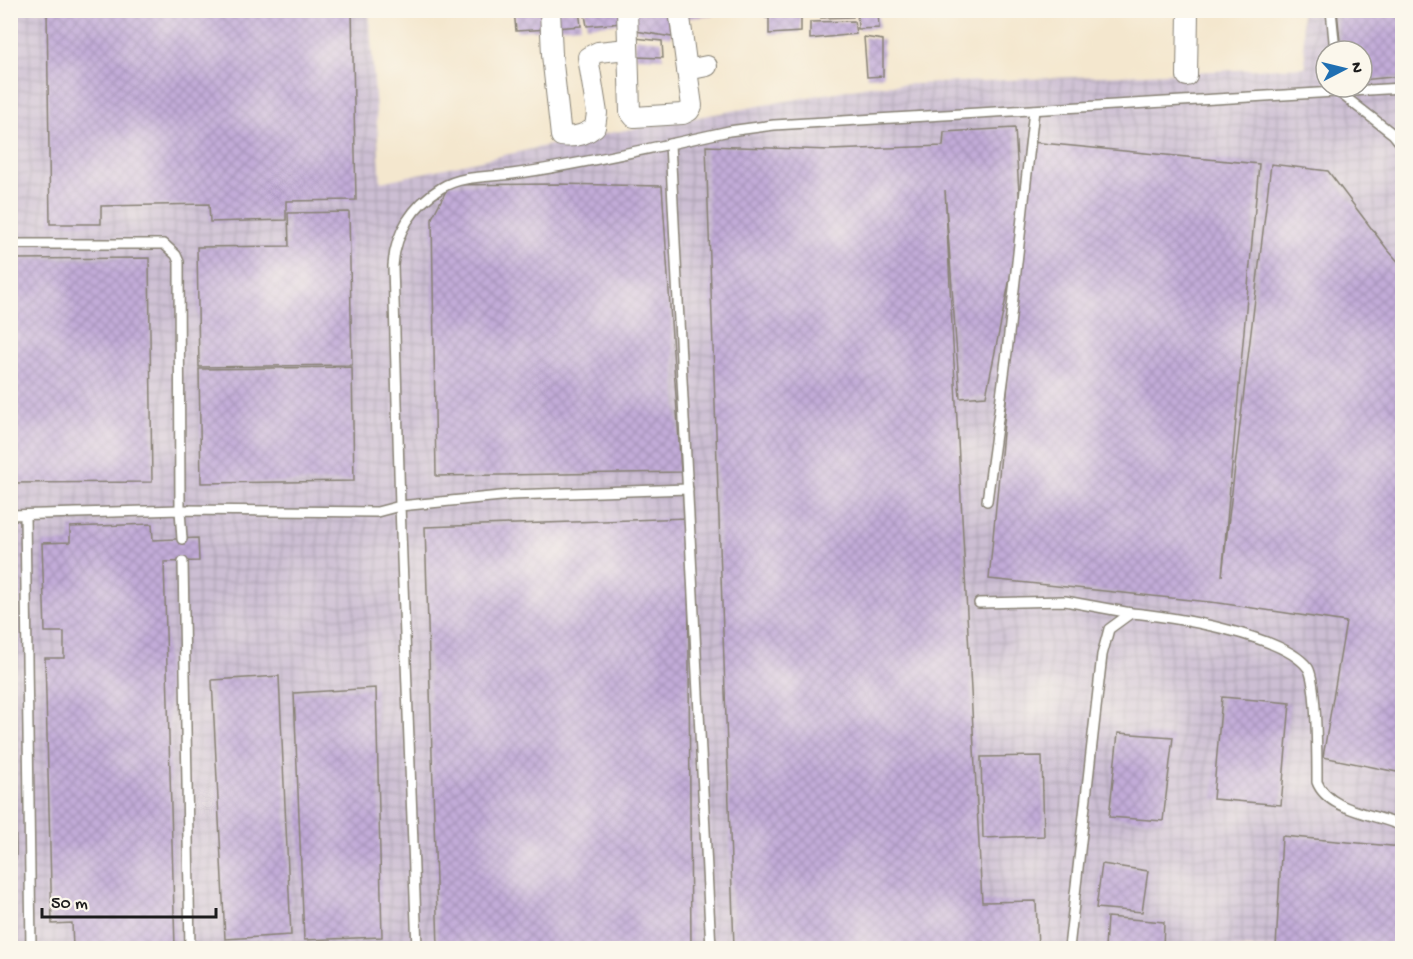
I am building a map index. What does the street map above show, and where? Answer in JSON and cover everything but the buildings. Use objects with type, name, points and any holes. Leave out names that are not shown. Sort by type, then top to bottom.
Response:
[{"type":"street","points":[[550,10],[552,55],[561,136],[574,137],[589,132],[595,127],[597,113],[588,57],[598,52],[628,49]]},
{"type":"street","points":[[627,10],[630,112],[634,117],[683,114],[692,106],[697,68],[679,10]]},
{"type":"street","points":[[1187,76],[1188,10]]},
{"type":"lane","points":[[1331,10],[1334,39]]},
{"type":"lane","points":[[1374,89],[1402,88]]},
{"type":"lane","points":[[417,948],[393,266],[394,250],[402,226],[419,205],[440,188],[492,174],[510,174],[602,158],[729,131],[774,125],[1314,92]]},
{"type":"lane","points":[[1351,99],[1393,134],[1402,145]]},
{"type":"lane","points":[[987,501],[1007,352],[1034,110]]},
{"type":"lane","points":[[670,144],[711,948]]},
{"type":"lane","points":[[10,244],[164,244],[176,255],[179,262],[182,539]]},
{"type":"lane","points":[[10,515],[180,510],[377,512],[400,506],[511,495],[688,489]]},
{"type":"lane","points":[[25,515],[31,948]]},
{"type":"lane","points":[[183,562],[190,948]]},
{"type":"lane","points":[[979,603],[1065,601],[1131,613],[1160,615],[1251,636],[1289,653],[1308,669],[1314,694],[1317,782],[1321,791],[1337,804],[1402,826]]},
{"type":"lane","points":[[1069,948],[1102,655],[1109,629],[1131,613]]},
{"type":"shaded area","points":[[10,11],[369,11],[381,182],[582,138],[869,86],[1306,67],[1301,11],[1402,11],[1402,948],[11,948]]}]
